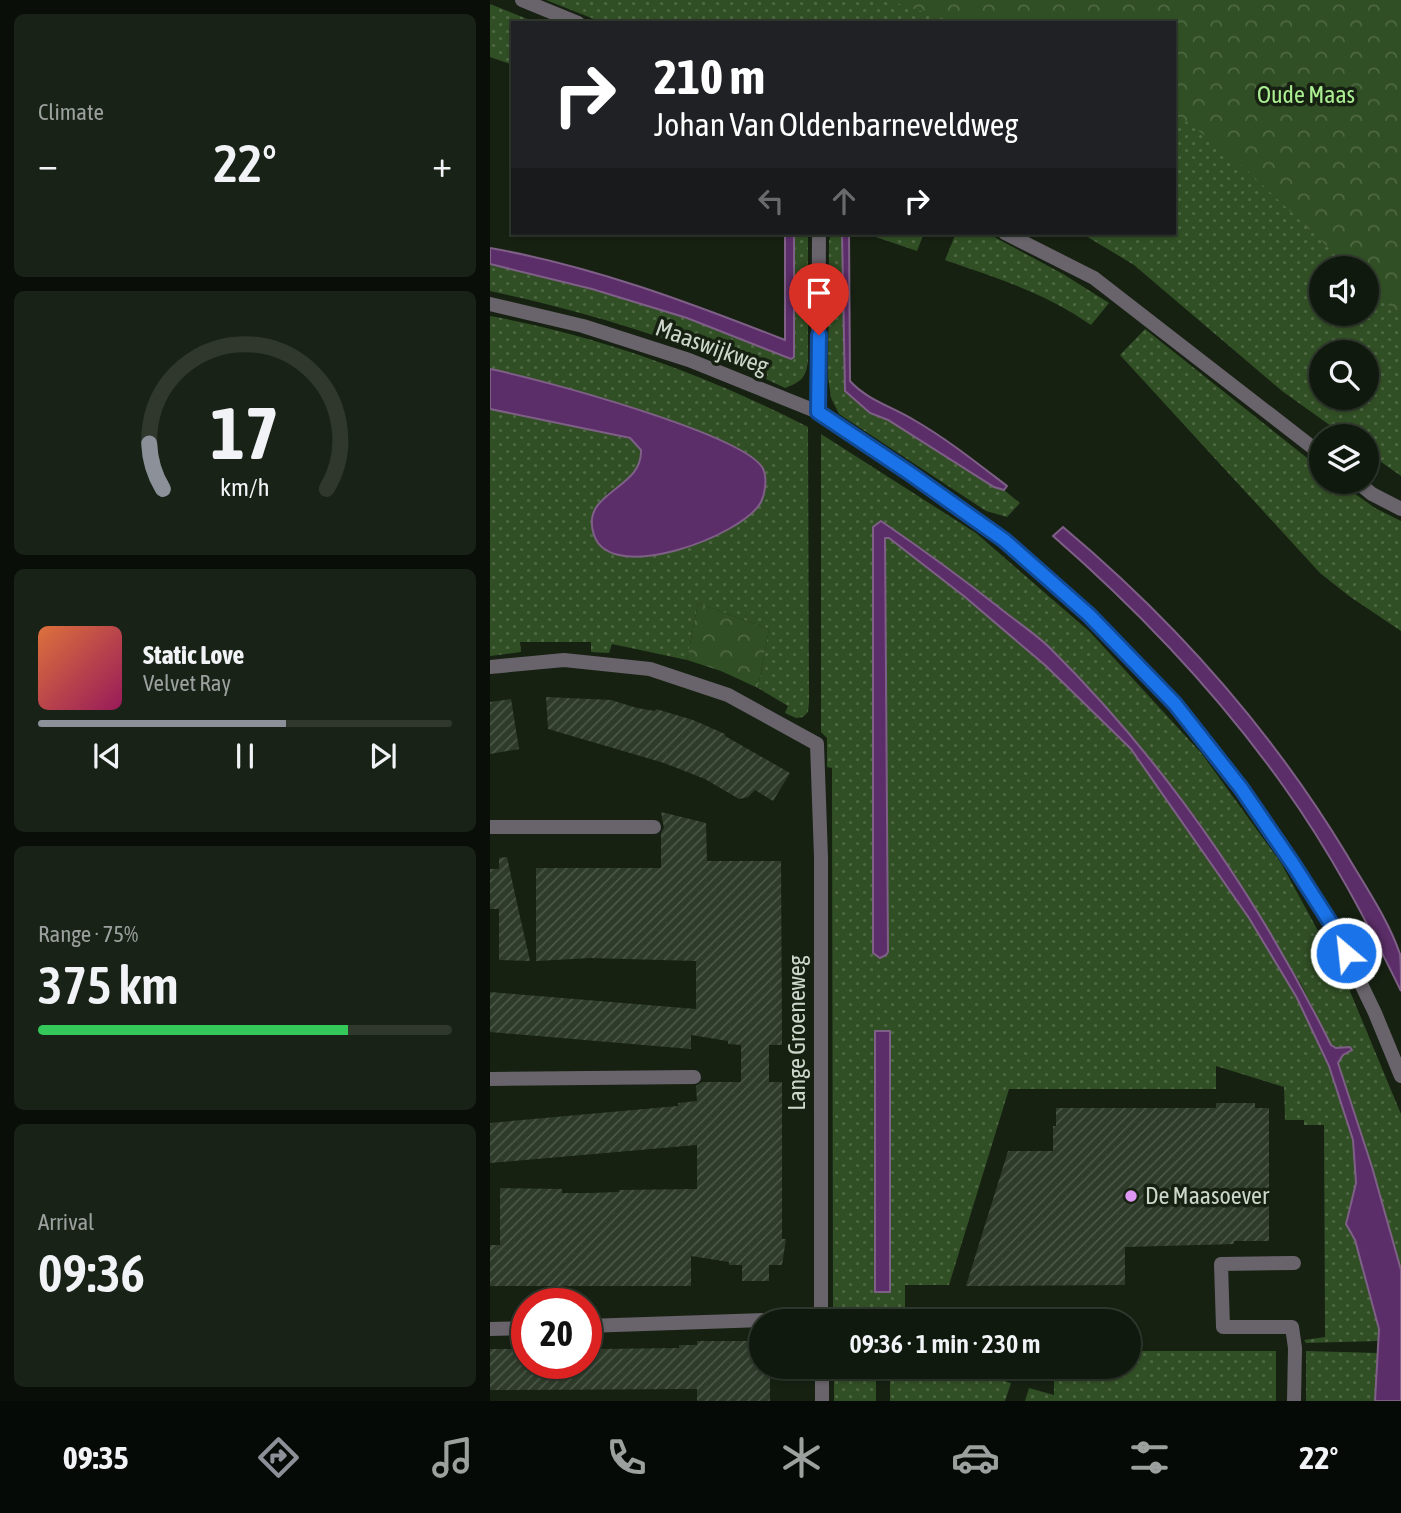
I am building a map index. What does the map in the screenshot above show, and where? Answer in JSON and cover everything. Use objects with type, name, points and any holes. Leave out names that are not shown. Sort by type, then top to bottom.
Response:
[{"type":"street","points":[[522,0],[573,21]]},
{"type":"street","points":[[818,412],[819,235]]},
{"type":"street","points":[[1009,235],[1094,278],[1309,445]]},
{"type":"street","name":"Maaswijkweg","points":[[490,304],[583,326],[689,360],[818,412],[1004,540],[1089,615],[1175,704],[1241,788],[1337,933],[1401,1076]]},
{"type":"street","points":[[1372,494],[1401,509]]},
{"type":"street","name":"Lange Groeneweg","points":[[490,667],[564,660],[650,669],[728,695],[817,744],[821,857],[821,1309]]},
{"type":"street","points":[[490,827],[654,827]]},
{"type":"street","points":[[490,1079],[694,1077]]},
{"type":"street","points":[[1294,1263],[1221,1264],[1223,1327],[1292,1327],[1295,1348],[1294,1401]]},
{"type":"street","points":[[602,1325],[749,1321]]},
{"type":"street","points":[[490,1329],[511,1328]]},
{"type":"street","points":[[822,1379],[822,1401]]},
{"type":"green space","points":[[546,0],[1382,0],[1401,8],[1401,476],[1379,460],[1379,424],[1328,424],[1282,391],[1134,265],[1084,235],[1176,235],[1176,21],[599,21]]},
{"type":"green space","name":"Oude Maas","points":[[887,0],[1401,0],[1401,317],[1379,296],[1379,256],[1337,256],[1233,157],[1176,114],[1176,21],[951,21]]},
{"type":"green space","points":[[490,4],[532,21],[511,21],[511,64],[490,57]]},
{"type":"green space","points":[[794,235],[808,235],[808,361],[802,379],[785,388],[677,343],[603,319],[490,291],[490,264],[581,284],[673,313],[791,359],[794,356]]},
{"type":"green space","points":[[830,235],[842,235],[846,391],[870,413],[888,420],[994,487],[1004,490],[1020,503],[1007,517],[986,511],[839,414],[831,398],[828,377]]},
{"type":"green space","points":[[870,235],[923,235],[917,251]]},
{"type":"green space","points":[[955,235],[991,235],[1063,274],[1109,303],[1091,325],[1038,295],[945,260]]},
{"type":"green space","points":[[490,316],[613,346],[732,391],[808,427],[809,703],[808,712],[803,717],[796,718],[785,713],[788,706],[758,688],[769,629],[698,603],[687,660],[612,644],[609,653],[591,652],[591,642],[520,642],[521,652],[490,656],[490,409],[630,439],[641,450],[638,465],[631,476],[606,494],[640,557],[673,551],[723,533],[751,513],[762,500],[517,374],[490,369]]},
{"type":"green space","points":[[1145,329],[1309,459],[1309,494],[1355,494],[1401,521],[1401,631],[1320,573],[1120,355]]},
{"type":"green space","points":[[821,434],[976,533],[1090,632],[1202,754],[1281,863],[1347,984],[1401,1114],[1401,1270],[1372,1167],[1338,1063],[1342,1055],[1351,1051],[1350,1047],[1336,1048],[1331,1045],[1301,984],[1198,820],[1130,735],[1049,647],[881,521],[886,955],[884,538],[889,538],[965,597],[1046,666],[1131,749],[1249,918],[1297,998],[1329,1066],[1353,1140],[1356,1183],[1346,1224],[1355,1240],[1379,1329],[1378,1341],[1306,1343],[1304,1340],[1325,1337],[1324,1125],[1304,1125],[1304,1120],[1285,1120],[1284,1087],[1216,1066],[1216,1089],[1009,1089],[949,1285],[905,1285],[905,1309],[833,1309],[832,768],[827,767],[827,738],[821,732]],"holes":[[[875,1032],[890,1032],[890,1292],[875,1291]]]},
{"type":"green space","points":[[698,603],[769,629],[758,688],[721,671],[687,660]]},
{"type":"green space","points":[[1141,1351],[1276,1351],[1276,1401],[1025,1401],[1029,1388],[1054,1395],[1054,1379],[1141,1379]]},
{"type":"green space","points":[[1306,1351],[1378,1353],[1375,1401],[1306,1401]]},
{"type":"green space","points":[[834,1379],[876,1379],[876,1401],[834,1401]]},
{"type":"green space","points":[[890,1379],[998,1379],[1011,1383],[1005,1401],[890,1401]]},
{"type":"shaded area","points":[[785,235],[794,235],[794,357],[791,359],[687,318],[592,289],[490,264],[490,248],[603,275],[785,340]]},
{"type":"shaded area","points":[[842,235],[849,235],[850,381],[872,398],[950,443],[1007,486],[1004,490],[994,487],[888,420],[870,413],[845,391]]},
{"type":"shaded area","points":[[490,369],[549,383],[639,410],[723,441],[751,457],[764,471],[765,487],[761,502],[750,515],[730,528],[678,550],[650,556],[625,556],[605,550],[594,535],[592,520],[595,509],[632,474],[639,463],[641,450],[630,438],[490,409]]},
{"type":"shaded area","points":[[881,521],[1039,638],[1133,738],[1207,835],[1241,886],[1303,991],[1331,1045],[1336,1048],[1350,1047],[1352,1050],[1343,1055],[1338,1063],[1372,1167],[1401,1270],[1401,1401],[1375,1401],[1379,1329],[1355,1240],[1346,1224],[1356,1183],[1353,1140],[1329,1066],[1297,998],[1249,918],[1131,749],[1046,666],[965,597],[889,538],[885,538],[888,952],[880,958],[873,953],[873,527]]},
{"type":"shaded area","points":[[1063,527],[1144,600],[1182,639],[1253,721],[1286,764],[1347,855],[1389,928],[1400,954],[1401,991],[1347,886],[1284,787],[1205,686],[1116,594],[1053,536]]},
{"type":"shaded area","points":[[875,1031],[890,1031],[890,1292],[875,1292]]},
{"type":"building","points":[[546,697],[611,700],[693,720],[725,734],[790,773],[773,801],[755,790],[748,797],[739,799],[705,779],[664,763],[548,729]]},
{"type":"building","points":[[511,699],[519,749],[490,754],[490,702]]},
{"type":"building","points":[[661,812],[706,823],[707,861],[781,861],[782,1045],[769,1045],[769,1082],[782,1082],[782,1239],[786,1239],[782,1265],[769,1265],[769,1281],[742,1281],[742,1265],[729,1265],[729,1262],[691,1256],[691,1286],[490,1286],[490,1245],[500,1245],[500,1188],[562,1189],[562,1193],[697,1189],[697,1145],[490,1163],[490,1123],[678,1106],[678,1103],[697,1101],[696,1086],[702,1082],[741,1082],[741,1045],[728,1044],[728,1041],[691,1035],[691,1049],[490,1032],[490,992],[696,1009],[696,961],[590,958],[536,961],[536,868],[661,868],[661,833],[664,828]]},
{"type":"building","points":[[507,857],[530,961],[499,960],[499,909],[490,909],[490,869],[499,869],[499,858]]},
{"type":"building","name":"De Maasoever","points":[[1216,1103],[1255,1103],[1255,1108],[1269,1108],[1269,1241],[1125,1247],[1125,1285],[966,1286],[1008,1151],[1053,1151],[1056,1108],[1216,1108]]},
{"type":"building","points":[[697,1341],[749,1341],[749,1379],[770,1379],[770,1401],[697,1401],[697,1389],[490,1390],[490,1349],[511,1349],[511,1379],[602,1379],[602,1349],[679,1348],[679,1345],[697,1345]]},
{"type":"place","name":"De Maasoever","points":[[1131,1196]]},
{"type":"route","points":[[819,335],[818,412],[1004,540],[1089,615],[1175,704],[1241,788],[1337,933],[1346,953]]}]
